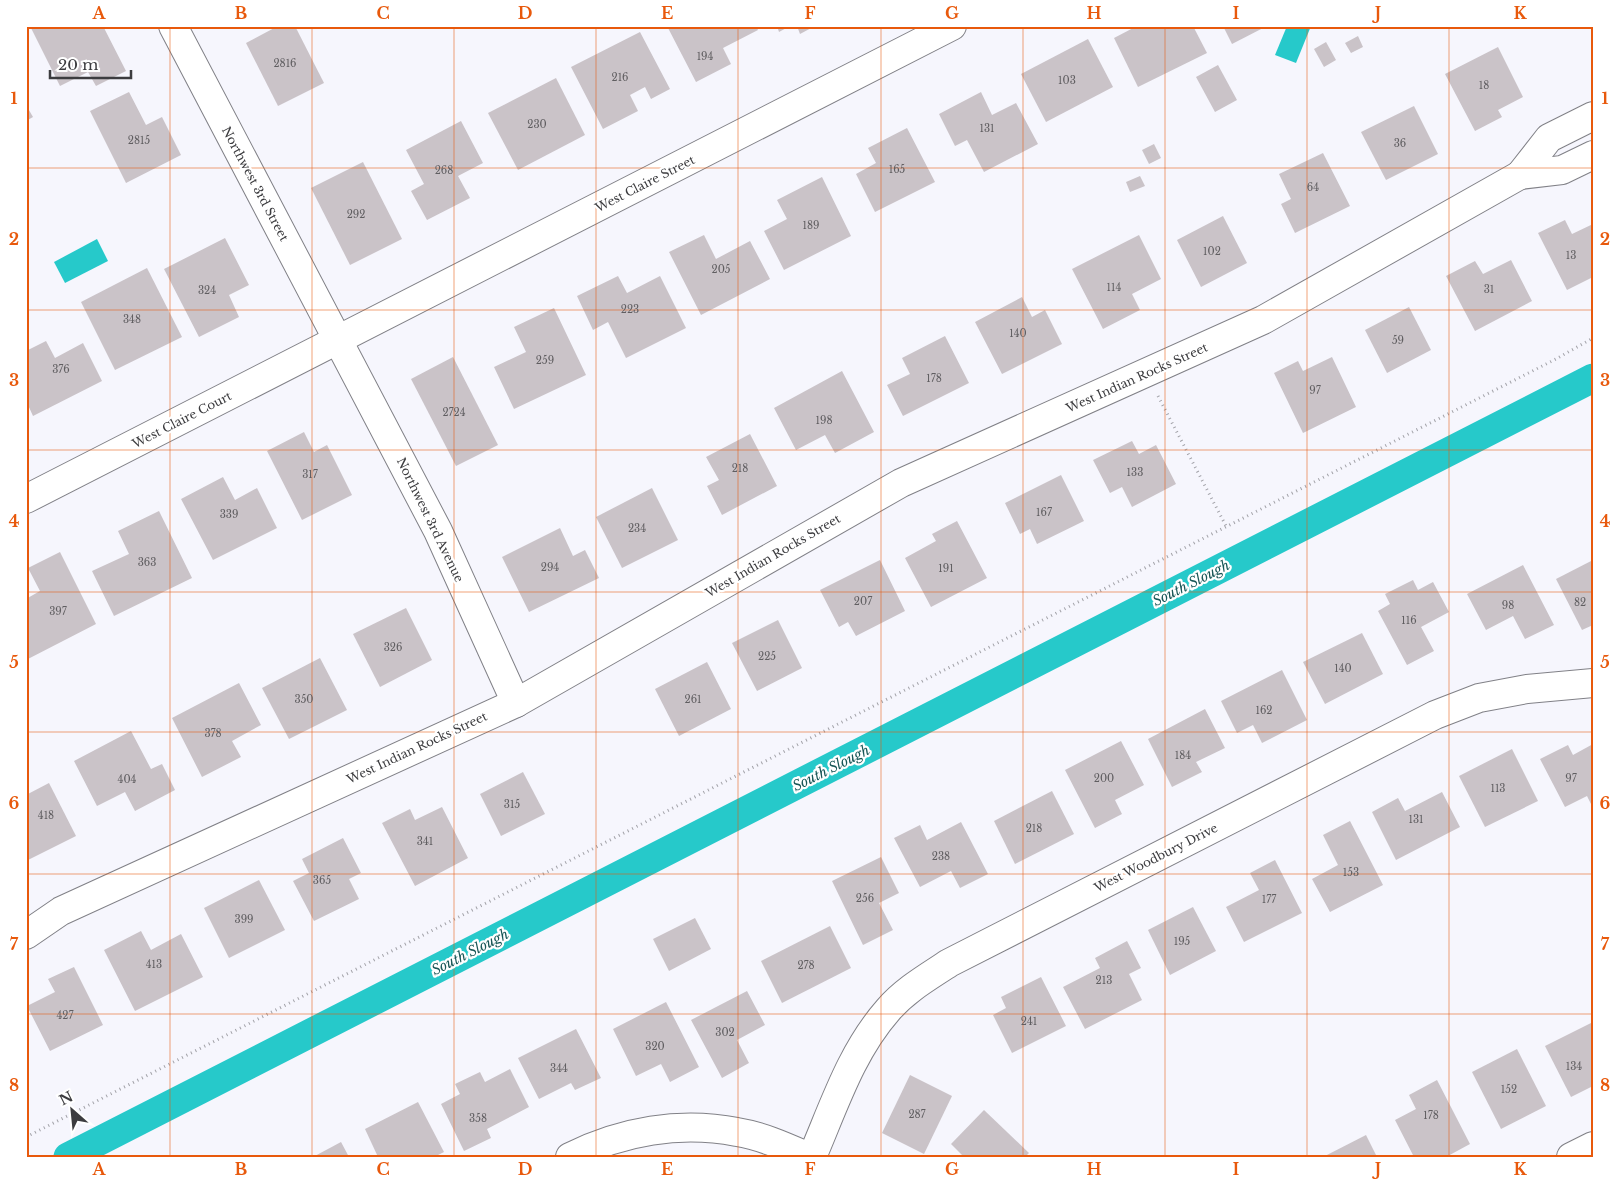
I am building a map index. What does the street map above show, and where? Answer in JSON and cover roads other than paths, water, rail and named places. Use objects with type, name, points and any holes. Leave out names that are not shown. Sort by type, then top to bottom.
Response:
[{"type":"street","name":"Northwest 3rd Street","points":[[173,26],[337,341]]},
{"type":"street","name":"West Claire Street","points":[[337,341],[952,26]]},
{"type":"street","name":"West Indian Rocks Street","points":[[26,935],[61,911],[516,703],[901,483],[1263,320],[1520,175],[1549,138],[1593,116]]},
{"type":"street","name":"West Indian Rocks Street","points":[[1520,175],[1562,170],[1593,155]]},
{"type":"street","name":"West Claire Court","points":[[26,499],[337,341]]},
{"type":"street","name":"Northwest 3rd Avenue","points":[[337,341],[438,531],[516,703]]},
{"type":"street","name":"West Woodbury Drive","points":[[570,1157],[614,1138],[654,1130],[695,1127],[738,1132],[779,1144],[811,1157],[847,1073],[864,1040],[889,1009],[916,984],[949,963],[1436,715],[1479,698],[1527,689],[1593,683]]},
{"type":"street","points":[[1571,1157],[1593,1146]]},
{"type":"water","points":[[1287,26],[1311,26],[1296,63],[1275,55]]},
{"type":"water","points":[[97,239],[108,261],[65,283],[54,262]]},
{"type":"waterway","name":"South Slough","points":[[68,1157],[1593,378]]}]
